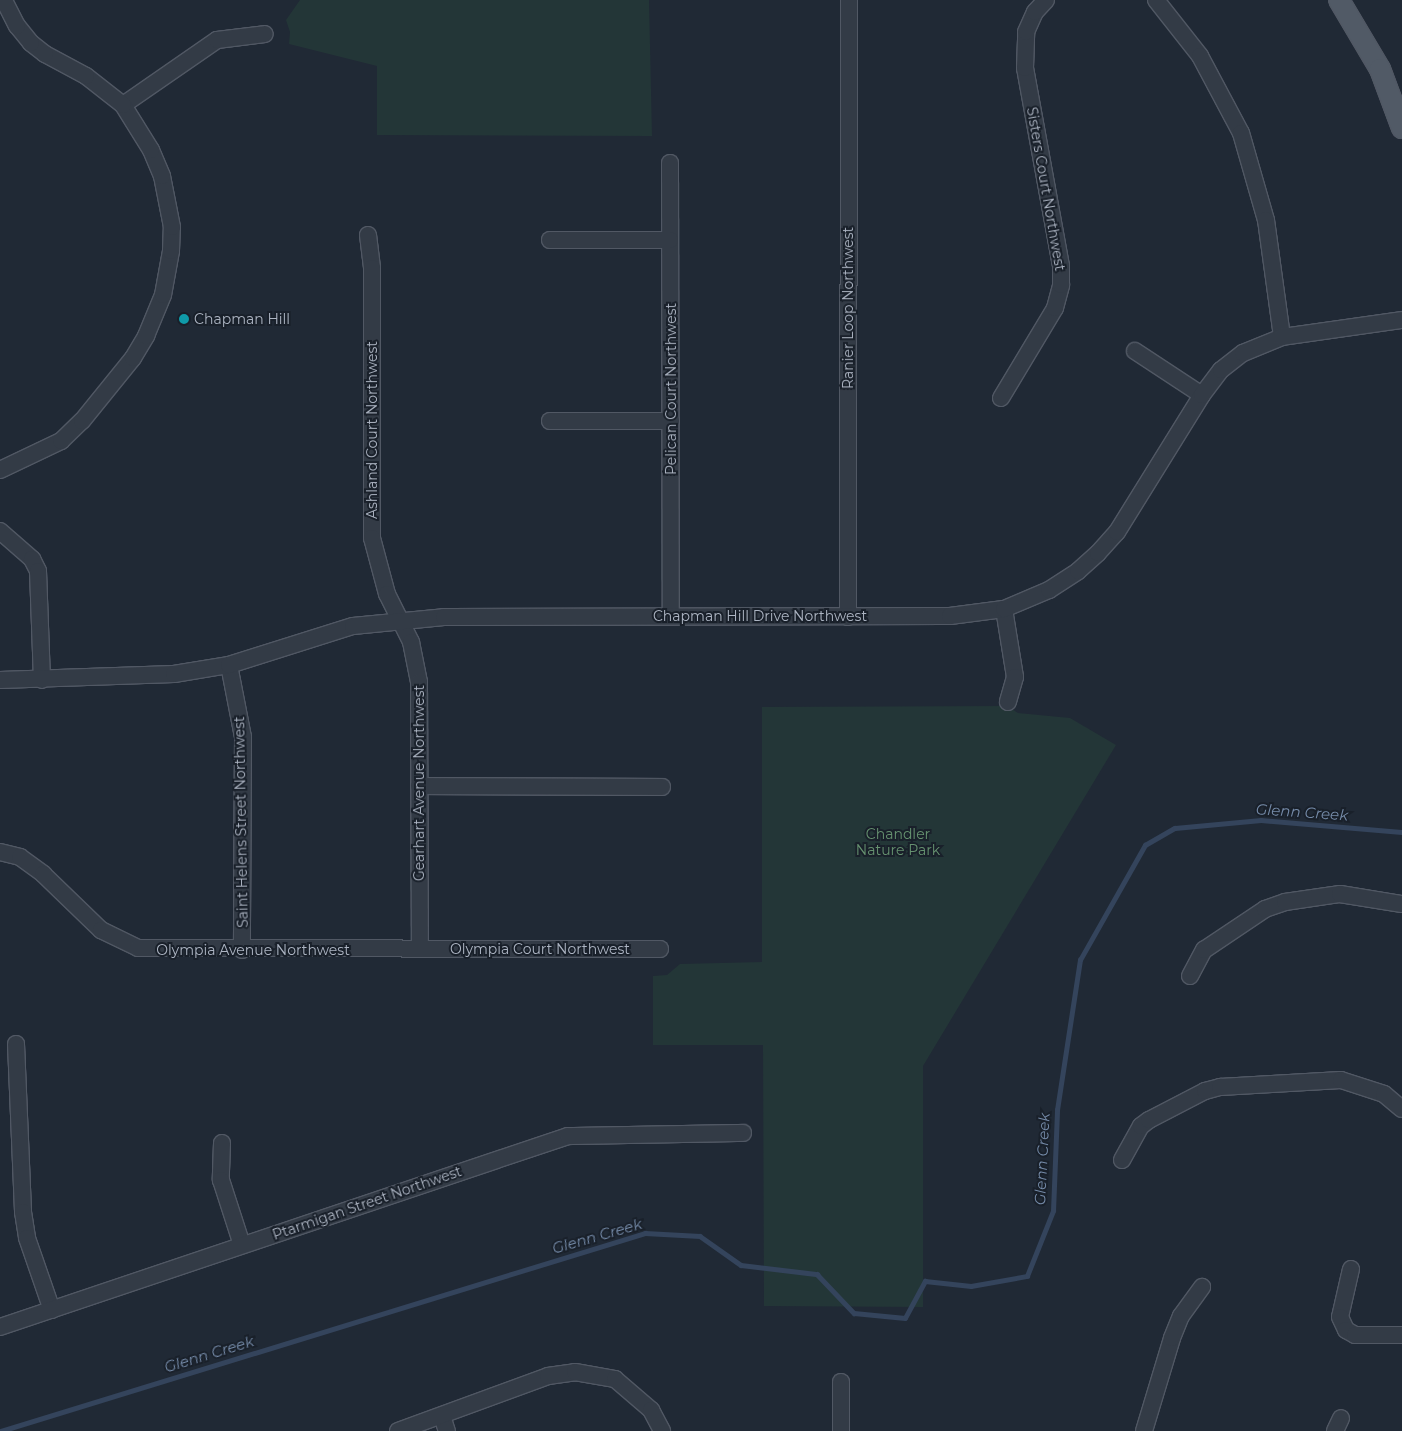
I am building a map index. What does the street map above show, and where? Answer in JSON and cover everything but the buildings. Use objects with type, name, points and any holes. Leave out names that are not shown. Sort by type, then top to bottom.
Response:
[{"type":"main road","points":[[1339,0],[1380,69],[1402,128]]},
{"type":"street","points":[[0,470],[44,451],[61,441],[82,421],[133,358],[160,306],[172,251],[168,197],[151,150],[123,106],[86,76],[45,54],[31,43],[17,26],[4,0]]},
{"type":"street","name":"Ranier Loop Northwest","points":[[848,617],[849,0]]},
{"type":"street","name":"Sisters Court Northwest","points":[[1001,398],[1055,308],[1061,285],[1060,266],[1025,68],[1026,32],[1035,12],[1046,0]]},
{"type":"street","points":[[1156,0],[1200,56],[1242,134],[1266,220],[1282,337]]},
{"type":"street","points":[[123,106],[217,40],[266,34]]},
{"type":"street","name":"Pelican Court Northwest","points":[[670,163],[671,616]]},
{"type":"street","name":"Ashland Court Northwest","points":[[368,235],[372,268],[372,538],[379,571],[399,620]]},
{"type":"street","points":[[550,240],[670,240]]},
{"type":"street","name":"Chapman Hill Drive Northwest","points":[[0,680],[148,676],[229,665],[317,636],[399,620],[444,617],[950,616],[1004,609],[1049,590],[1078,571],[1098,553],[1117,532],[1202,395],[1221,370],[1243,353],[1282,337],[1402,320]]},
{"type":"street","points":[[1135,351],[1202,395]]},
{"type":"street","points":[[550,420],[671,420]]},
{"type":"street","points":[[0,531],[32,559],[38,571],[42,680]]},
{"type":"street","points":[[1004,609],[1014,658],[1015,677],[1008,702]]},
{"type":"street","name":"Gearhart Avenue Northwest","points":[[399,620],[411,642],[419,682],[420,949]]},
{"type":"street","name":"Saint Helens Street Northwest","points":[[229,665],[243,737],[242,950]]},
{"type":"street","points":[[419,786],[662,787]]},
{"type":"street","name":"Olympia Avenue Northwest","points":[[0,852],[20,857],[101,930],[117,940],[138,948],[160,951],[420,949]]},
{"type":"street","points":[[1190,976],[1204,950],[1265,910],[1285,902],[1340,894],[1402,904]]},
{"type":"street","name":"Olympia Court Northwest","points":[[420,949],[660,949]]},
{"type":"street","points":[[16,1044],[23,1212],[27,1238],[52,1310]]},
{"type":"street","points":[[1122,1160],[1141,1126],[1149,1120],[1204,1091],[1220,1087],[1341,1080],[1384,1094],[1402,1109]]},
{"type":"street","name":"Ptarmigan Street Northwest","points":[[0,1327],[568,1136],[743,1133]]},
{"type":"street","points":[[222,1143],[220,1180],[242,1245]]},
{"type":"street","points":[[1351,1269],[1340,1317],[1346,1330],[1355,1335],[1402,1335]]},
{"type":"street","points":[[1144,1431],[1172,1338],[1181,1316],[1202,1287]]},
{"type":"street","points":[[398,1431],[444,1423],[548,1376],[575,1372],[615,1379],[651,1410],[662,1431]]},
{"type":"street","points":[[841,1431],[842,1382]]},
{"type":"green space","points":[[300,0],[649,0],[652,136],[377,135],[377,66],[289,44],[290,32],[286,20]]},
{"type":"green space","name":"Chandler Nature Park","points":[[1007,706],[1018,713],[1070,718],[1116,745],[923,1066],[923,1307],[764,1306],[763,1045],[653,1045],[653,976],[667,975],[680,964],[762,962],[762,707]]},
{"type":"waterway","name":"Glenn Creek","points":[[1,1431],[645,1233],[700,1236],[741,1265],[817,1274],[854,1313],[905,1318],[925,1281],[971,1286],[1027,1276],[1053,1211],[1057,1110],[1080,960],[1145,845],[1175,828],[1261,820],[1402,832]]},
{"type":"place","name":"Chapman Hill","points":[[184,319]]}]
